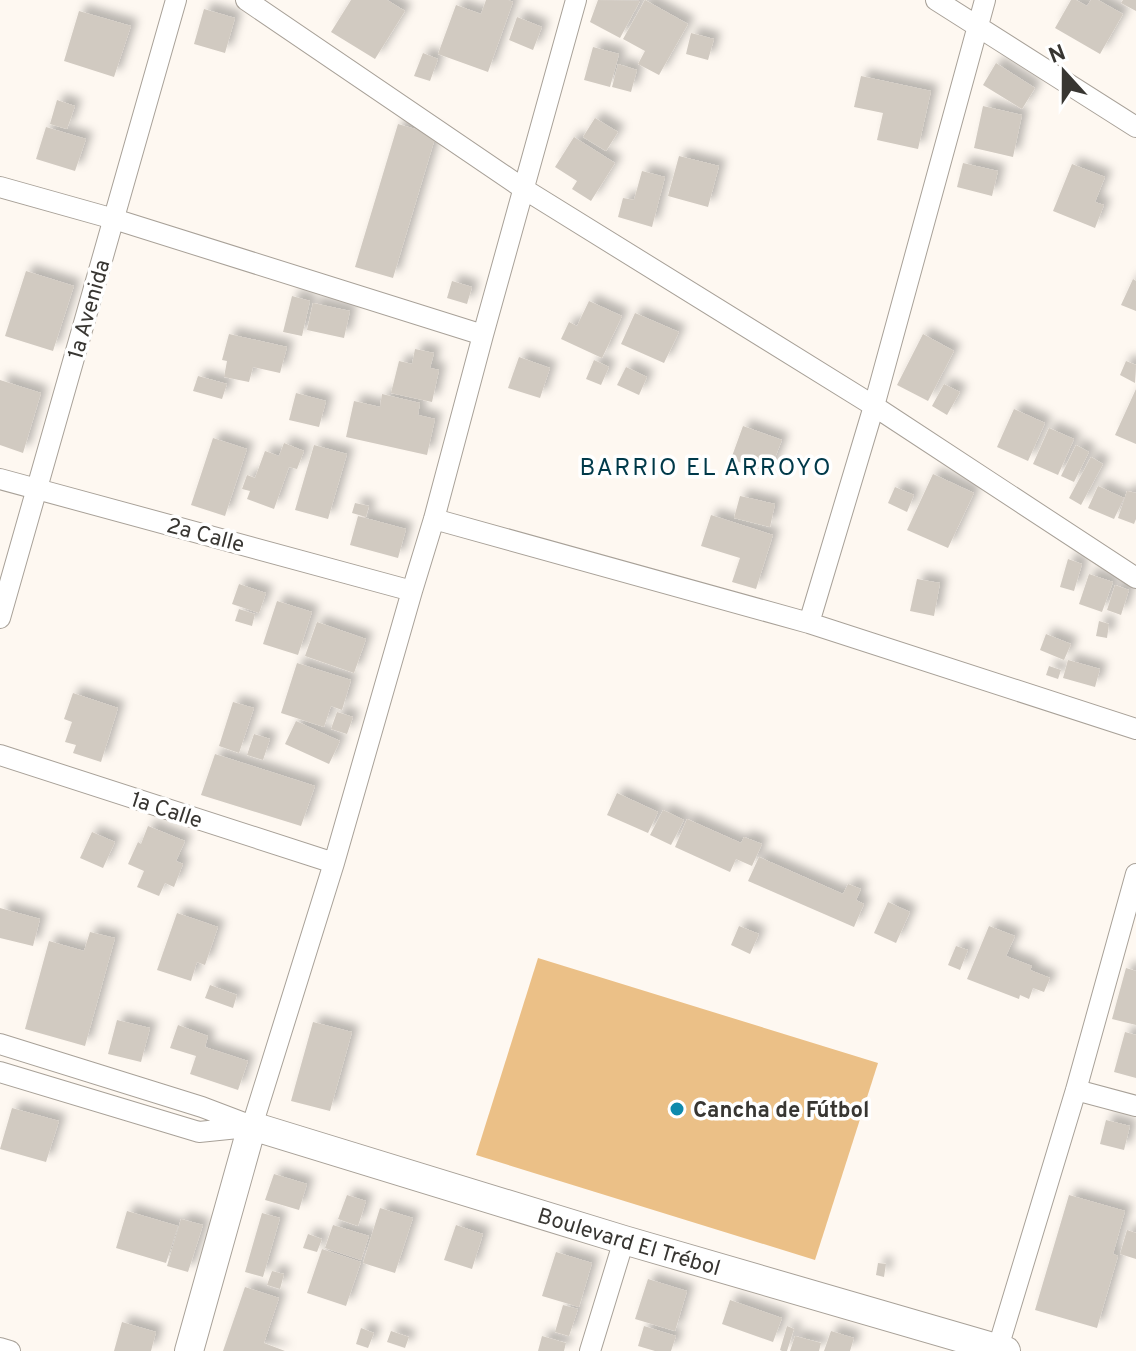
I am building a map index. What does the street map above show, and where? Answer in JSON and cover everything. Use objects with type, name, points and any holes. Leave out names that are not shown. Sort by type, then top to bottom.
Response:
[{"type":"main road","name":"Boulevard El Trébol","points":[[252,1126],[624,1240],[1001,1350]]},
{"type":"main road","points":[[189,1351],[252,1126]]},
{"type":"street","name":"1a Avenida","points":[[0,618],[176,0]]},
{"type":"street","points":[[246,0],[524,189],[874,406],[1136,578]]},
{"type":"street","points":[[252,1126],[334,863],[434,519],[576,0]]},
{"type":"street","points":[[936,0],[1136,127]]},
{"type":"street","points":[[809,623],[874,406],[985,0]]},
{"type":"street","points":[[0,187],[114,219],[483,335]]},
{"type":"street","name":"2a Calle","points":[[0,479],[412,591]]},
{"type":"street","points":[[434,519],[809,623],[1136,729]]},
{"type":"street","name":"1a Calle","points":[[0,755],[334,863]]},
{"type":"street","points":[[1001,1350],[1136,874]]},
{"type":"street","name":"Boulevard El Trébol","points":[[0,1044],[202,1107],[252,1126]]},
{"type":"street","name":"Boulevard El Trébol","points":[[0,1072],[199,1132],[252,1126]]},
{"type":"street","points":[[1076,1090],[1136,1106]]},
{"type":"street","points":[[590,1351],[624,1240]]},
{"type":"street","points":[[0,1348],[10,1351]]},
{"type":"shaded area","name":"Cancha de Fútbol","points":[[538,958],[878,1063],[815,1260],[476,1155]]},
{"type":"building","points":[[351,0],[387,0],[405,11],[375,59],[331,32]]},
{"type":"building","points":[[486,0],[513,2],[488,72],[438,54],[456,5],[481,14]]},
{"type":"building","points":[[598,0],[640,1],[620,38],[590,22]]},
{"type":"building","points":[[645,0],[688,24],[659,75],[638,64],[645,51],[623,39]]},
{"type":"building","points":[[1071,0],[1087,6],[1091,0],[1098,0],[1123,14],[1100,54],[1055,28]]},
{"type":"building","points":[[1123,0],[1136,0],[1136,11],[1121,3]]},
{"type":"building","points":[[204,9],[235,18],[225,53],[194,44]]},
{"type":"building","points":[[79,11],[131,26],[114,77],[64,61]]},
{"type":"building","points":[[517,17],[542,27],[533,50],[509,40]]},
{"type":"building","points":[[691,33],[714,39],[708,60],[686,54]]},
{"type":"building","points":[[593,47],[619,54],[610,87],[584,80]]},
{"type":"building","points":[[423,53],[438,59],[430,81],[414,76]]},
{"type":"building","points":[[996,63],[1035,88],[1022,109],[983,85]]},
{"type":"building","points":[[618,64],[637,70],[631,92],[612,87]]},
{"type":"building","points":[[861,76],[931,91],[918,149],[877,140],[883,113],[854,107]]},
{"type":"building","points":[[57,100],[75,106],[67,129],[50,124]]},
{"type":"building","points":[[983,106],[1022,115],[1013,157],[974,148]]},
{"type":"building","points":[[595,118],[618,132],[606,151],[583,137]]},
{"type":"building","points":[[398,124],[436,135],[393,278],[355,267]]},
{"type":"building","points":[[46,127],[86,139],[75,171],[36,159]]},
{"type":"building","points":[[574,137],[615,163],[591,201],[572,189],[577,181],[555,167]]},
{"type":"building","points":[[679,156],[719,166],[708,207],[668,196]]},
{"type":"building","points":[[963,163],[998,171],[992,196],[957,187]]},
{"type":"building","points":[[1072,164],[1105,177],[1095,202],[1104,205],[1095,228],[1053,211]]},
{"type":"building","points":[[642,171],[665,177],[652,227],[618,217],[623,198],[634,200]]},
{"type":"building","points":[[26,271],[74,286],[53,351],[5,336]]},
{"type":"building","points":[[1133,279],[1136,281],[1136,311],[1121,305]]},
{"type":"building","points":[[452,281],[472,287],[467,304],[447,298]]},
{"type":"building","points":[[292,296],[310,301],[302,336],[283,332]]},
{"type":"building","points":[[589,301],[622,316],[602,358],[561,339],[569,322],[577,326]]},
{"type":"building","points":[[313,303],[350,311],[344,338],[307,330]]},
{"type":"building","points":[[635,313],[679,332],[664,363],[621,344]]},
{"type":"building","points":[[229,334],[287,347],[280,373],[253,367],[249,382],[224,377],[227,361],[222,360]]},
{"type":"building","points":[[923,334],[954,351],[928,401],[897,385]]},
{"type":"building","points":[[415,349],[434,353],[430,368],[439,370],[432,402],[391,393],[399,361],[412,364]]},
{"type":"building","points":[[519,357],[550,368],[540,398],[508,388]]},
{"type":"building","points":[[594,360],[609,367],[601,385],[586,379]]},
{"type":"building","points":[[1126,361],[1136,365],[1135,383],[1120,375]]},
{"type":"building","points":[[626,367],[647,377],[639,395],[617,385]]},
{"type":"building","points":[[198,376],[227,384],[222,399],[193,391]]},
{"type":"building","points":[[0,380],[41,393],[23,453],[0,445]]},
{"type":"building","points":[[944,384],[960,392],[947,415],[932,406]]},
{"type":"building","points":[[1136,389],[1136,444],[1115,435]]},
{"type":"building","points":[[296,393],[326,401],[319,427],[289,420]]},
{"type":"building","points":[[382,394],[420,403],[418,415],[435,419],[427,455],[346,437],[354,401],[380,407]]},
{"type":"building","points":[[1014,409],[1045,423],[1028,461],[997,447]]},
{"type":"building","points":[[743,426],[782,440],[769,473],[731,459]]},
{"type":"building","points":[[1049,428],[1074,439],[1058,475],[1033,464]]},
{"type":"building","points":[[213,438],[247,449],[225,516],[191,505]]},
{"type":"building","points":[[284,443],[304,451],[297,469],[289,467],[274,509],[247,499],[250,491],[242,489],[247,475],[255,478],[265,451],[279,456]]},
{"type":"building","points":[[314,445],[347,454],[328,519],[295,510]]},
{"type":"building","points":[[1076,445],[1089,452],[1074,482],[1061,476]]},
{"type":"building","points":[[1091,457],[1103,464],[1081,505],[1069,498]]},
{"type":"building","points":[[933,474],[974,493],[948,548],[907,530]]},
{"type":"building","points":[[1098,486],[1124,498],[1114,519],[1088,508]]},
{"type":"building","points":[[895,487],[914,495],[907,512],[888,503]]},
{"type":"building","points":[[1127,491],[1136,493],[1134,524],[1118,518]]},
{"type":"building","points":[[740,496],[775,504],[770,527],[734,518]]},
{"type":"building","points":[[355,503],[369,506],[366,517],[352,513]]},
{"type":"building","points":[[711,515],[773,535],[756,589],[732,582],[740,558],[701,546]]},
{"type":"building","points":[[358,516],[406,529],[398,558],[350,545]]},
{"type":"building","points":[[1068,559],[1082,564],[1074,591],[1060,587]]},
{"type":"building","points":[[1089,574],[1113,582],[1102,612],[1079,604]]},
{"type":"building","points":[[917,579],[940,583],[934,616],[910,611]]},
{"type":"building","points":[[239,584],[266,593],[259,613],[232,604]]},
{"type":"building","points":[[1115,585],[1129,590],[1121,615],[1107,610]]},
{"type":"building","points":[[277,601],[312,612],[298,655],[263,644]]},
{"type":"building","points":[[239,609],[255,614],[252,626],[235,621]]},
{"type":"building","points":[[1099,621],[1109,624],[1107,638],[1096,636]]},
{"type":"building","points":[[317,622],[366,639],[354,673],[305,656]]},
{"type":"building","points":[[1046,634],[1071,644],[1064,660],[1040,650]]},
{"type":"building","points":[[1068,660],[1100,669],[1095,687],[1063,678]]},
{"type":"building","points":[[297,663],[351,680],[342,710],[331,706],[324,727],[281,713]]},
{"type":"building","points":[[1049,666],[1061,670],[1058,679],[1046,675]]},
{"type":"building","points":[[73,693],[118,708],[101,762],[73,753],[76,745],[65,742],[72,722],[64,719]]},
{"type":"building","points":[[233,702],[254,708],[239,753],[219,746]]},
{"type":"building","points":[[337,712],[353,717],[347,734],[331,729]]},
{"type":"building","points":[[296,721],[340,741],[329,764],[285,744]]},
{"type":"building","points":[[254,734],[270,739],[263,760],[247,755]]},
{"type":"building","points":[[215,754],[315,786],[301,826],[201,795]]},
{"type":"building","points":[[617,793],[658,812],[648,833],[607,815]]},
{"type":"building","points":[[663,810],[684,820],[671,845],[650,835]]},
{"type":"building","points":[[687,819],[741,843],[744,837],[762,844],[752,866],[736,859],[730,872],[675,847]]},
{"type":"building","points":[[148,826],[185,841],[176,861],[183,864],[174,887],[165,883],[159,896],[137,887],[144,871],[128,864]]},
{"type":"building","points":[[92,832],[115,842],[103,868],[80,858]]},
{"type":"building","points":[[759,857],[843,894],[848,884],[861,889],[856,900],[864,904],[854,927],[748,881]]},
{"type":"building","points":[[888,902],[910,912],[896,943],[874,933]]},
{"type":"building","points":[[0,908],[40,919],[33,946],[0,938]]},
{"type":"building","points":[[177,913],[218,927],[205,965],[197,962],[191,981],[157,970]]},
{"type":"building","points":[[739,926],[759,934],[750,954],[731,945]]},
{"type":"building","points":[[989,926],[1015,936],[1006,956],[1032,966],[1030,970],[1050,978],[1044,992],[1033,988],[1029,999],[1020,995],[1019,999],[967,979]]},
{"type":"building","points":[[90,932],[115,938],[85,1046],[25,1029],[49,941],[84,951]]},
{"type":"building","points":[[956,946],[968,950],[960,970],[948,965]]},
{"type":"building","points":[[1126,968],[1136,971],[1136,1025],[1112,1019]]},
{"type":"building","points":[[210,985],[237,995],[233,1008],[205,998]]},
{"type":"building","points":[[117,1020],[150,1028],[141,1062],[108,1054]]},
{"type":"building","points":[[313,1022],[352,1032],[330,1111],[291,1101]]},
{"type":"building","points":[[178,1025],[208,1036],[205,1047],[248,1061],[238,1090],[190,1074],[196,1056],[170,1048]]},
{"type":"building","points":[[1125,1032],[1136,1035],[1136,1078],[1114,1072]]},
{"type":"building","points":[[12,1108],[59,1121],[46,1162],[0,1149]]},
{"type":"building","points":[[1106,1120],[1130,1126],[1124,1150],[1100,1144]]},
{"type":"building","points":[[274,1174],[307,1184],[299,1210],[265,1200]]},
{"type":"building","points":[[347,1195],[366,1201],[358,1226],[338,1219]]},
{"type":"building","points":[[1069,1195],[1125,1211],[1113,1254],[1118,1256],[1097,1328],[1035,1310]]},
{"type":"building","points":[[380,1208],[413,1218],[395,1273],[363,1263]]},
{"type":"building","points":[[127,1211],[178,1226],[166,1263],[116,1248]]},
{"type":"building","points":[[262,1213],[280,1218],[263,1277],[245,1272]]},
{"type":"building","points":[[181,1219],[203,1225],[188,1272],[167,1266]]},
{"type":"building","points":[[333,1225],[369,1236],[361,1260],[325,1248]]},
{"type":"building","points":[[456,1225],[483,1234],[472,1269],[444,1260]]},
{"type":"building","points":[[1127,1230],[1136,1233],[1136,1259],[1120,1254]]},
{"type":"building","points":[[308,1234],[322,1239],[317,1252],[303,1248]]},
{"type":"building","points":[[322,1249],[361,1262],[346,1306],[307,1293]]},
{"type":"building","points":[[556,1252],[592,1263],[579,1307],[542,1296]]},
{"type":"building","points":[[878,1263],[886,1264],[884,1277],[876,1275]]},
{"type":"building","points":[[272,1271],[284,1274],[280,1289],[267,1285]]},
{"type":"building","points":[[648,1279],[687,1291],[675,1331],[635,1319]]},
{"type":"building","points":[[245,1287],[279,1298],[264,1343],[285,1351],[223,1351]]},
{"type":"building","points":[[730,1300],[782,1318],[773,1342],[722,1324]]},
{"type":"building","points":[[563,1305],[578,1309],[569,1336],[555,1332]]},
{"type":"building","points":[[122,1322],[156,1332],[151,1351],[114,1351]]},
{"type":"building","points":[[644,1326],[676,1336],[671,1351],[638,1346]]},
{"type":"building","points":[[787,1326],[794,1329],[787,1351],[782,1351],[780,1350]]},
{"type":"building","points":[[361,1328],[374,1333],[368,1348],[356,1344]]},
{"type":"building","points":[[391,1331],[409,1337],[405,1348],[387,1342]]},
{"type":"building","points":[[831,1331],[854,1338],[850,1351],[824,1351]]},
{"type":"building","points":[[542,1336],[566,1343],[564,1351],[538,1351]]},
{"type":"building","points":[[795,1336],[821,1343],[819,1351],[790,1351]]},
{"type":"place","name":"Cancha de Fútbol","points":[[677,1109]]},
{"type":"district","name":"BARRIO EL ARROYO","points":[[706,467]]}]
